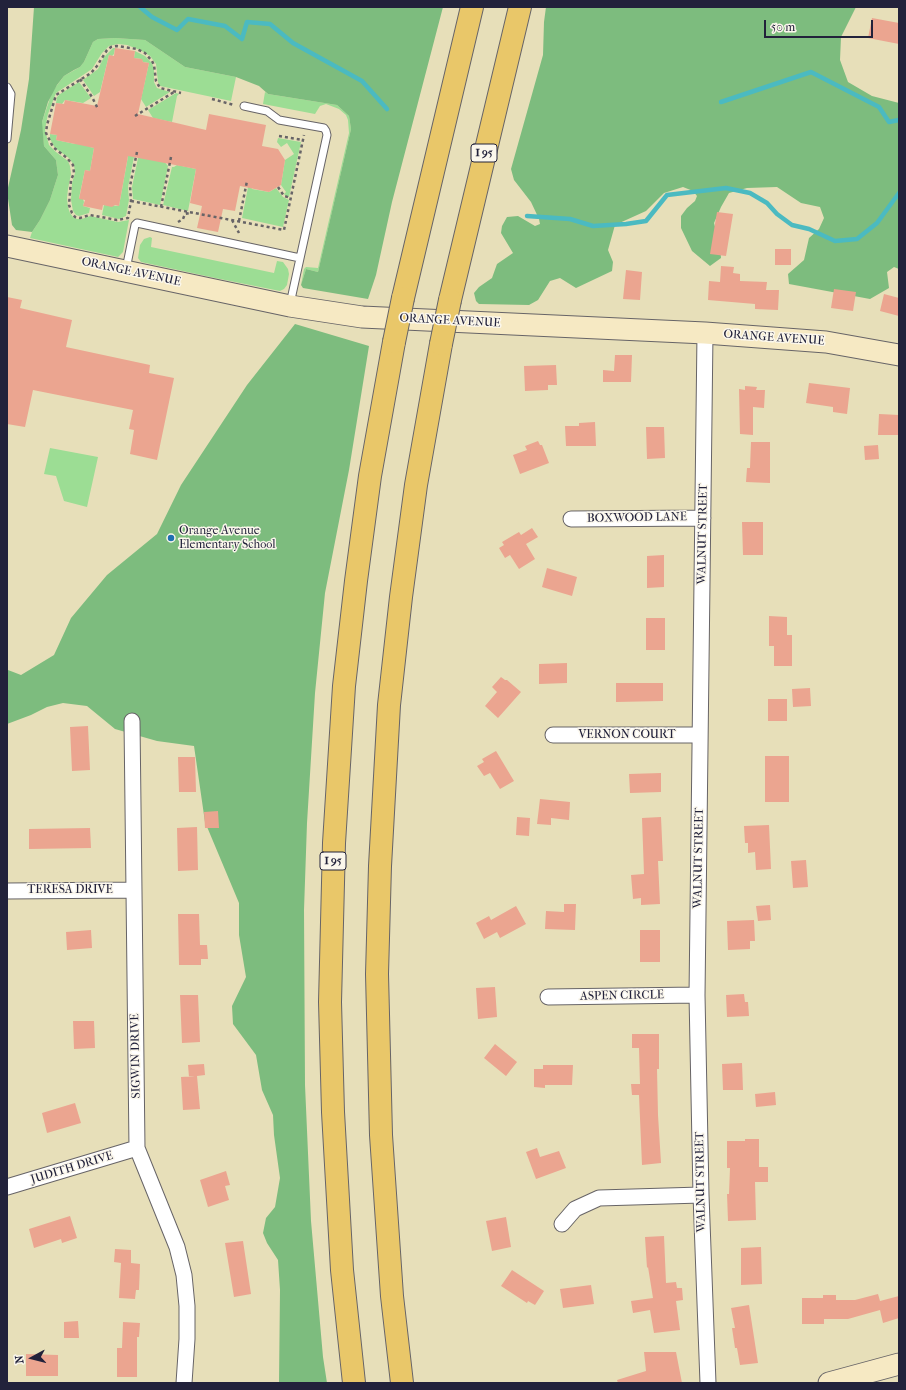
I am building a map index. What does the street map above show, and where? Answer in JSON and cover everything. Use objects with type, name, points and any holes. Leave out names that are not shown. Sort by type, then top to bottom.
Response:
[{"type":"highway","name":"I 95","points":[[354,1383],[342,1270],[333,1112],[330,994],[336,791],[344,686],[370,476],[394,342],[403,298],[472,7]]},
{"type":"highway","name":"I 95","points":[[402,1383],[392,1289],[381,1136],[377,989],[380,866],[389,705],[401,597],[417,477],[441,344],[450,300],[520,7]]},
{"type":"main road","name":"ORANGE AVENUE","points":[[7,246],[290,306],[362,317],[705,332],[826,342],[899,354]]},
{"type":"main road","points":[[829,1383],[899,1364]]},
{"type":"street","name":"WALNUT STREET","points":[[705,332],[697,995],[701,1195],[708,1383]]},
{"type":"street","name":"BOXWOOD LANE","points":[[571,519],[703,518]]},
{"type":"street","name":"SIGWIN DRIVE","points":[[132,721],[137,1148],[178,1247],[184,1275],[188,1339],[184,1383]]},
{"type":"street","name":"VERNON COURT","points":[[553,735],[700,735]]},
{"type":"street","name":"TERESA DRIVE","points":[[7,890],[133,890]]},
{"type":"street","name":"ASPEN CIRCLE","points":[[548,997],[697,995]]},
{"type":"street","name":"JUDITH DRIVE","points":[[7,1187],[137,1148]]},
{"type":"street","points":[[562,1224],[575,1209],[599,1198],[701,1195]]},
{"type":"lane","points":[[7,87],[11,94],[7,139]]},
{"type":"lane","points":[[244,106],[267,111],[279,120],[324,128],[327,135],[290,306]]},
{"type":"lane","points":[[125,271],[135,225],[137,223],[300,258]]},
{"type":"path","points":[[137,152],[130,186],[131,201],[128,218],[121,220],[90,215],[80,218],[75,217],[70,209],[69,197],[71,180],[74,172],[73,165],[67,158],[53,148],[46,133],[56,95],[91,73],[107,50],[111,47],[124,47],[140,51],[149,56],[154,66],[156,81],[160,88],[181,93]]},
{"type":"path","points":[[80,79],[98,109]]},
{"type":"path","points":[[135,116],[175,92]]},
{"type":"path","points":[[212,99],[229,104],[244,106]]},
{"type":"path","points":[[131,201],[284,230],[306,125]]},
{"type":"path","points":[[279,136],[303,140]]},
{"type":"path","points":[[161,207],[171,157]]},
{"type":"path","points":[[239,221],[247,181]]},
{"type":"path","points":[[278,187],[284,196],[291,198]]},
{"type":"green space","points":[[34,7],[443,7],[392,202],[376,275],[368,299],[303,288],[301,285],[306,269],[318,272],[351,129],[349,116],[337,105],[268,94],[259,86],[236,77],[185,67],[145,40],[115,38],[98,39],[93,42],[84,62],[80,67],[64,76],[57,85],[48,102],[42,122],[44,146],[56,160],[58,175],[50,200],[32,232],[16,230],[12,225],[7,192],[21,130],[29,79]]},
{"type":"green space","points":[[546,7],[856,7],[841,37],[840,60],[848,82],[872,96],[899,103],[899,269],[894,267],[887,272],[889,288],[870,299],[789,284],[788,274],[804,260],[809,238],[819,229],[824,218],[820,207],[801,203],[777,187],[747,188],[729,193],[714,223],[720,246],[721,258],[710,266],[692,251],[681,228],[681,216],[695,201],[697,196],[693,191],[683,187],[664,193],[646,211],[615,225],[608,250],[613,262],[612,271],[576,288],[560,278],[550,281],[538,300],[529,305],[479,304],[476,301],[474,293],[479,287],[492,278],[497,264],[513,253],[501,233],[502,226],[507,217],[518,216],[535,226],[540,224],[531,202],[514,180],[511,169],[543,55]]},
{"type":"green space","points":[[115,38],[145,40],[185,67],[236,77],[231,101],[160,86],[158,82],[156,64],[150,56],[127,45],[118,44],[109,46],[102,53],[92,69],[56,93],[48,114],[45,130],[49,145],[68,161],[70,166],[71,174],[67,198],[70,213],[77,219],[90,216],[118,222],[129,220],[123,252],[118,257],[30,238],[50,200],[58,175],[56,160],[44,146],[42,129],[42,122],[52,92],[64,76],[80,67],[84,62],[93,42],[98,39]]},
{"type":"green space","points":[[113,48],[115,48],[114,54],[112,56],[109,55],[100,92],[94,96],[83,80],[98,69],[104,57]]},
{"type":"green space","points":[[135,51],[145,56],[152,63],[154,70],[154,82],[157,88],[170,92],[146,107],[141,99],[149,63],[143,62],[141,59],[134,58]]},
{"type":"green space","points":[[79,82],[91,98],[83,103],[65,100],[62,104],[56,103],[57,97],[60,94]]},
{"type":"green space","points":[[265,92],[268,94],[337,105],[349,116],[351,129],[318,272],[306,269],[301,285],[304,269],[306,267],[318,268],[349,133],[348,120],[346,115],[339,109],[326,104],[320,106],[315,114],[263,104]]},
{"type":"green space","points":[[176,93],[179,94],[177,96],[172,122],[153,118],[148,110]]},
{"type":"green space","points":[[50,134],[57,135],[56,140],[75,144],[91,142],[90,147],[94,148],[90,171],[85,170],[79,198],[83,199],[83,206],[90,208],[89,213],[79,216],[73,211],[71,200],[72,183],[75,173],[74,165],[69,158],[55,148],[50,139]]},
{"type":"green space","points":[[278,138],[301,142],[289,197],[284,194],[286,192],[281,185],[285,160],[294,154],[287,143],[281,147],[277,142]]},
{"type":"green space","points":[[129,151],[135,152],[128,187],[129,200],[126,216],[119,219],[102,215],[104,205],[119,206]]},
{"type":"green space","points":[[139,153],[163,160],[168,166],[160,205],[133,199],[132,187]]},
{"type":"green space","points":[[177,165],[196,169],[188,211],[163,205],[172,167]]},
{"type":"green space","points":[[249,182],[252,189],[269,192],[276,188],[283,197],[289,200],[283,227],[242,218]]},
{"type":"green space","points":[[150,237],[152,238],[151,247],[274,273],[277,261],[283,262],[288,269],[289,274],[287,285],[280,291],[141,262],[138,258],[140,245],[144,239]]},
{"type":"green space","points":[[295,324],[369,346],[349,470],[325,593],[315,693],[307,823],[304,910],[305,1085],[311,1221],[323,1357],[327,1383],[279,1383],[280,1290],[278,1260],[267,1243],[263,1233],[266,1218],[275,1207],[280,1178],[274,1135],[273,1115],[262,1090],[256,1055],[233,1024],[232,1006],[246,977],[239,935],[239,903],[205,822],[194,746],[157,741],[115,729],[87,706],[63,703],[47,707],[7,724],[7,668],[8,670],[21,675],[54,655],[71,618],[107,575],[157,534],[181,485],[247,385]]},
{"type":"green space","points":[[50,448],[98,457],[87,507],[64,501],[56,476],[44,474]]},
{"type":"building","points":[[872,18],[899,23],[899,44],[868,38]]},
{"type":"building","points":[[115,48],[135,51],[134,58],[142,59],[143,62],[149,63],[138,114],[206,130],[209,114],[266,125],[262,146],[278,149],[285,160],[281,185],[269,192],[240,186],[235,211],[223,209],[218,232],[197,228],[202,206],[190,203],[196,169],[128,156],[119,206],[115,205],[112,207],[103,205],[102,210],[83,206],[85,200],[79,199],[85,170],[90,171],[94,148],[56,140],[57,135],[50,134],[56,103],[64,104],[65,100],[97,106],[109,55],[114,56]]},
{"type":"building","points":[[717,212],[733,214],[726,256],[710,254]]},
{"type":"building","points":[[775,249],[791,249],[791,265],[775,265]]},
{"type":"building","points":[[721,266],[734,267],[733,273],[740,274],[740,281],[767,282],[766,290],[779,290],[778,310],[755,309],[755,304],[708,300],[709,281],[720,282]]},
{"type":"building","points":[[626,270],[642,272],[640,300],[623,299]]},
{"type":"building","points":[[834,289],[856,292],[853,311],[831,308]]},
{"type":"building","points":[[884,294],[899,298],[899,316],[880,311]]},
{"type":"building","points":[[7,297],[22,300],[20,308],[72,320],[66,347],[150,365],[149,373],[174,378],[157,460],[130,454],[134,430],[129,429],[133,410],[33,390],[25,427],[7,424]]},
{"type":"building","points":[[615,355],[632,355],[631,382],[603,382],[603,370],[614,371]]},
{"type":"building","points":[[556,365],[557,385],[548,385],[548,390],[525,391],[524,366]]},
{"type":"building","points":[[809,383],[850,388],[847,414],[833,412],[833,407],[806,403]]},
{"type":"building","points":[[745,386],[757,387],[756,390],[765,390],[764,408],[753,407],[753,435],[740,434],[739,389],[745,390]]},
{"type":"building","points":[[879,414],[899,415],[899,435],[878,435]]},
{"type":"building","points":[[595,422],[596,446],[566,446],[565,426],[579,426],[579,423]]},
{"type":"building","points":[[646,427],[664,427],[665,458],[647,459]]},
{"type":"building","points":[[538,441],[540,445],[542,445],[549,463],[520,474],[513,455],[527,450],[525,446]]},
{"type":"building","points":[[751,442],[770,442],[770,483],[746,482],[747,468],[750,468]]},
{"type":"building","points":[[878,445],[879,459],[865,460],[864,446]]},
{"type":"building","points":[[742,522],[763,522],[763,555],[743,555]]},
{"type":"building","points":[[532,528],[538,537],[526,544],[535,559],[519,569],[510,555],[505,558],[499,548],[504,545],[502,542],[519,532],[521,535]]},
{"type":"building","points":[[664,555],[664,587],[647,588],[647,556]]},
{"type":"building","points":[[547,568],[577,577],[572,596],[542,587]]},
{"type":"building","points":[[769,616],[787,617],[787,635],[792,635],[792,666],[774,666],[774,646],[769,646]]},
{"type":"building","points":[[646,618],[665,618],[665,650],[646,650]]},
{"type":"building","points":[[567,663],[567,683],[539,684],[539,664]]},
{"type":"building","points":[[501,677],[521,692],[498,718],[485,706],[497,692],[492,687]]},
{"type":"building","points":[[616,683],[663,683],[663,701],[616,702]]},
{"type":"building","points":[[810,688],[811,706],[793,707],[792,689]]},
{"type":"building","points":[[768,699],[787,699],[787,721],[768,721]]},
{"type":"building","points":[[88,726],[90,770],[72,771],[70,727]]},
{"type":"building","points":[[496,751],[514,781],[500,789],[490,773],[484,776],[477,766],[484,762],[482,759]]},
{"type":"building","points":[[765,756],[789,756],[789,802],[765,802]]},
{"type":"building","points":[[178,757],[195,757],[196,792],[179,792]]},
{"type":"building","points":[[661,773],[661,792],[630,793],[629,774]]},
{"type":"building","points":[[540,799],[570,802],[569,820],[551,818],[551,825],[537,824]]},
{"type":"building","points":[[218,811],[219,828],[205,828],[204,812]]},
{"type":"building","points":[[517,817],[530,818],[529,836],[516,835]]},
{"type":"building","points":[[661,817],[663,861],[658,861],[660,904],[641,905],[641,898],[633,899],[631,875],[644,874],[642,818]]},
{"type":"building","points":[[769,825],[771,869],[756,870],[755,852],[748,853],[748,843],[745,843],[744,826]]},
{"type":"building","points":[[197,827],[198,870],[178,871],[177,828]]},
{"type":"building","points":[[90,828],[91,848],[29,849],[29,829]]},
{"type":"building","points":[[806,860],[808,887],[793,888],[791,861]]},
{"type":"building","points":[[564,904],[576,904],[575,930],[545,929],[546,911],[564,912]]},
{"type":"building","points":[[770,905],[771,920],[758,921],[756,906]]},
{"type":"building","points":[[516,906],[526,924],[500,938],[497,932],[484,939],[476,923],[489,916],[491,920]]},
{"type":"building","points":[[178,914],[199,914],[200,945],[207,945],[208,959],[201,959],[201,965],[179,965]]},
{"type":"building","points":[[754,920],[755,941],[750,941],[750,949],[728,950],[727,921]]},
{"type":"building","points":[[91,930],[92,948],[67,950],[66,932]]},
{"type":"building","points":[[640,930],[660,930],[660,962],[640,962]]},
{"type":"building","points":[[495,987],[497,1017],[478,1019],[476,988]]},
{"type":"building","points":[[744,994],[745,1002],[748,1002],[749,1016],[727,1017],[726,995]]},
{"type":"building","points":[[180,995],[198,995],[200,1042],[182,1043]]},
{"type":"building","points":[[73,1021],[94,1021],[95,1048],[74,1049]]},
{"type":"building","points":[[632,1034],[659,1034],[659,1069],[657,1069],[661,1163],[642,1165],[639,1095],[632,1095],[631,1084],[640,1084],[639,1048],[632,1048]]},
{"type":"building","points":[[495,1044],[517,1062],[506,1076],[484,1058]]},
{"type":"building","points":[[742,1063],[743,1090],[723,1090],[722,1064]]},
{"type":"building","points":[[204,1064],[205,1075],[189,1077],[188,1065]]},
{"type":"building","points":[[543,1065],[573,1065],[572,1085],[545,1085],[545,1088],[534,1087],[534,1069],[543,1069]]},
{"type":"building","points":[[197,1076],[200,1109],[183,1110],[181,1077]]},
{"type":"building","points":[[775,1092],[776,1105],[756,1107],[755,1094]]},
{"type":"building","points":[[75,1103],[81,1123],[47,1133],[42,1113]]},
{"type":"building","points":[[745,1139],[759,1139],[759,1167],[768,1167],[768,1182],[755,1182],[756,1220],[728,1221],[727,1194],[729,1194],[730,1168],[727,1168],[727,1141],[745,1141]]},
{"type":"building","points":[[537,1148],[540,1157],[559,1151],[566,1168],[536,1179],[526,1152]]},
{"type":"building","points":[[226,1171],[230,1185],[225,1186],[229,1200],[208,1207],[200,1180]]},
{"type":"building","points":[[70,1216],[77,1238],[62,1243],[61,1239],[34,1248],[29,1229]]},
{"type":"building","points":[[506,1217],[511,1247],[492,1251],[486,1221]]},
{"type":"building","points":[[664,1236],[666,1283],[676,1282],[677,1288],[682,1288],[683,1300],[676,1301],[680,1330],[654,1333],[650,1310],[633,1313],[631,1301],[653,1298],[648,1267],[647,1268],[645,1237]]},
{"type":"building","points":[[243,1241],[251,1294],[234,1297],[225,1243]]},
{"type":"building","points":[[761,1247],[762,1284],[741,1285],[741,1248]]},
{"type":"building","points":[[115,1249],[131,1250],[131,1263],[140,1264],[139,1290],[136,1290],[135,1299],[119,1298],[121,1263],[114,1262]]},
{"type":"building","points":[[512,1270],[544,1291],[535,1305],[528,1301],[527,1303],[501,1286]]},
{"type":"building","points":[[591,1285],[594,1304],[563,1308],[560,1289]]},
{"type":"building","points":[[878,1294],[880,1301],[899,1296],[899,1318],[883,1323],[880,1310],[848,1319],[824,1319],[824,1324],[802,1324],[802,1298],[823,1298],[823,1295],[836,1295],[836,1300],[855,1300]]},
{"type":"building","points":[[749,1305],[758,1363],[740,1365],[737,1348],[735,1348],[732,1328],[735,1328],[731,1308]]},
{"type":"building","points":[[78,1321],[79,1338],[64,1338],[64,1322]]},
{"type":"building","points":[[123,1322],[140,1323],[139,1337],[137,1337],[137,1377],[117,1377],[117,1348],[122,1348]]},
{"type":"building","points":[[644,1352],[676,1352],[682,1383],[618,1383],[617,1380],[646,1371]]},
{"type":"building","points":[[26,1354],[58,1355],[58,1376],[26,1376]]},
{"type":"waterway","points":[[140,7],[152,17],[177,30],[188,19],[225,26],[242,39],[247,22],[270,24],[293,43],[362,81],[387,109]]},
{"type":"waterway","points":[[721,102],[811,72],[879,107],[889,122],[899,120]]},
{"type":"waterway","points":[[527,216],[570,219],[593,226],[626,224],[646,221],[667,195],[726,188],[750,193],[767,203],[777,214],[792,225],[809,229],[835,241],[857,239],[877,223],[899,193]]},
{"type":"place","name":"Orange Avenue Elementary School","points":[[171,538]]}]
